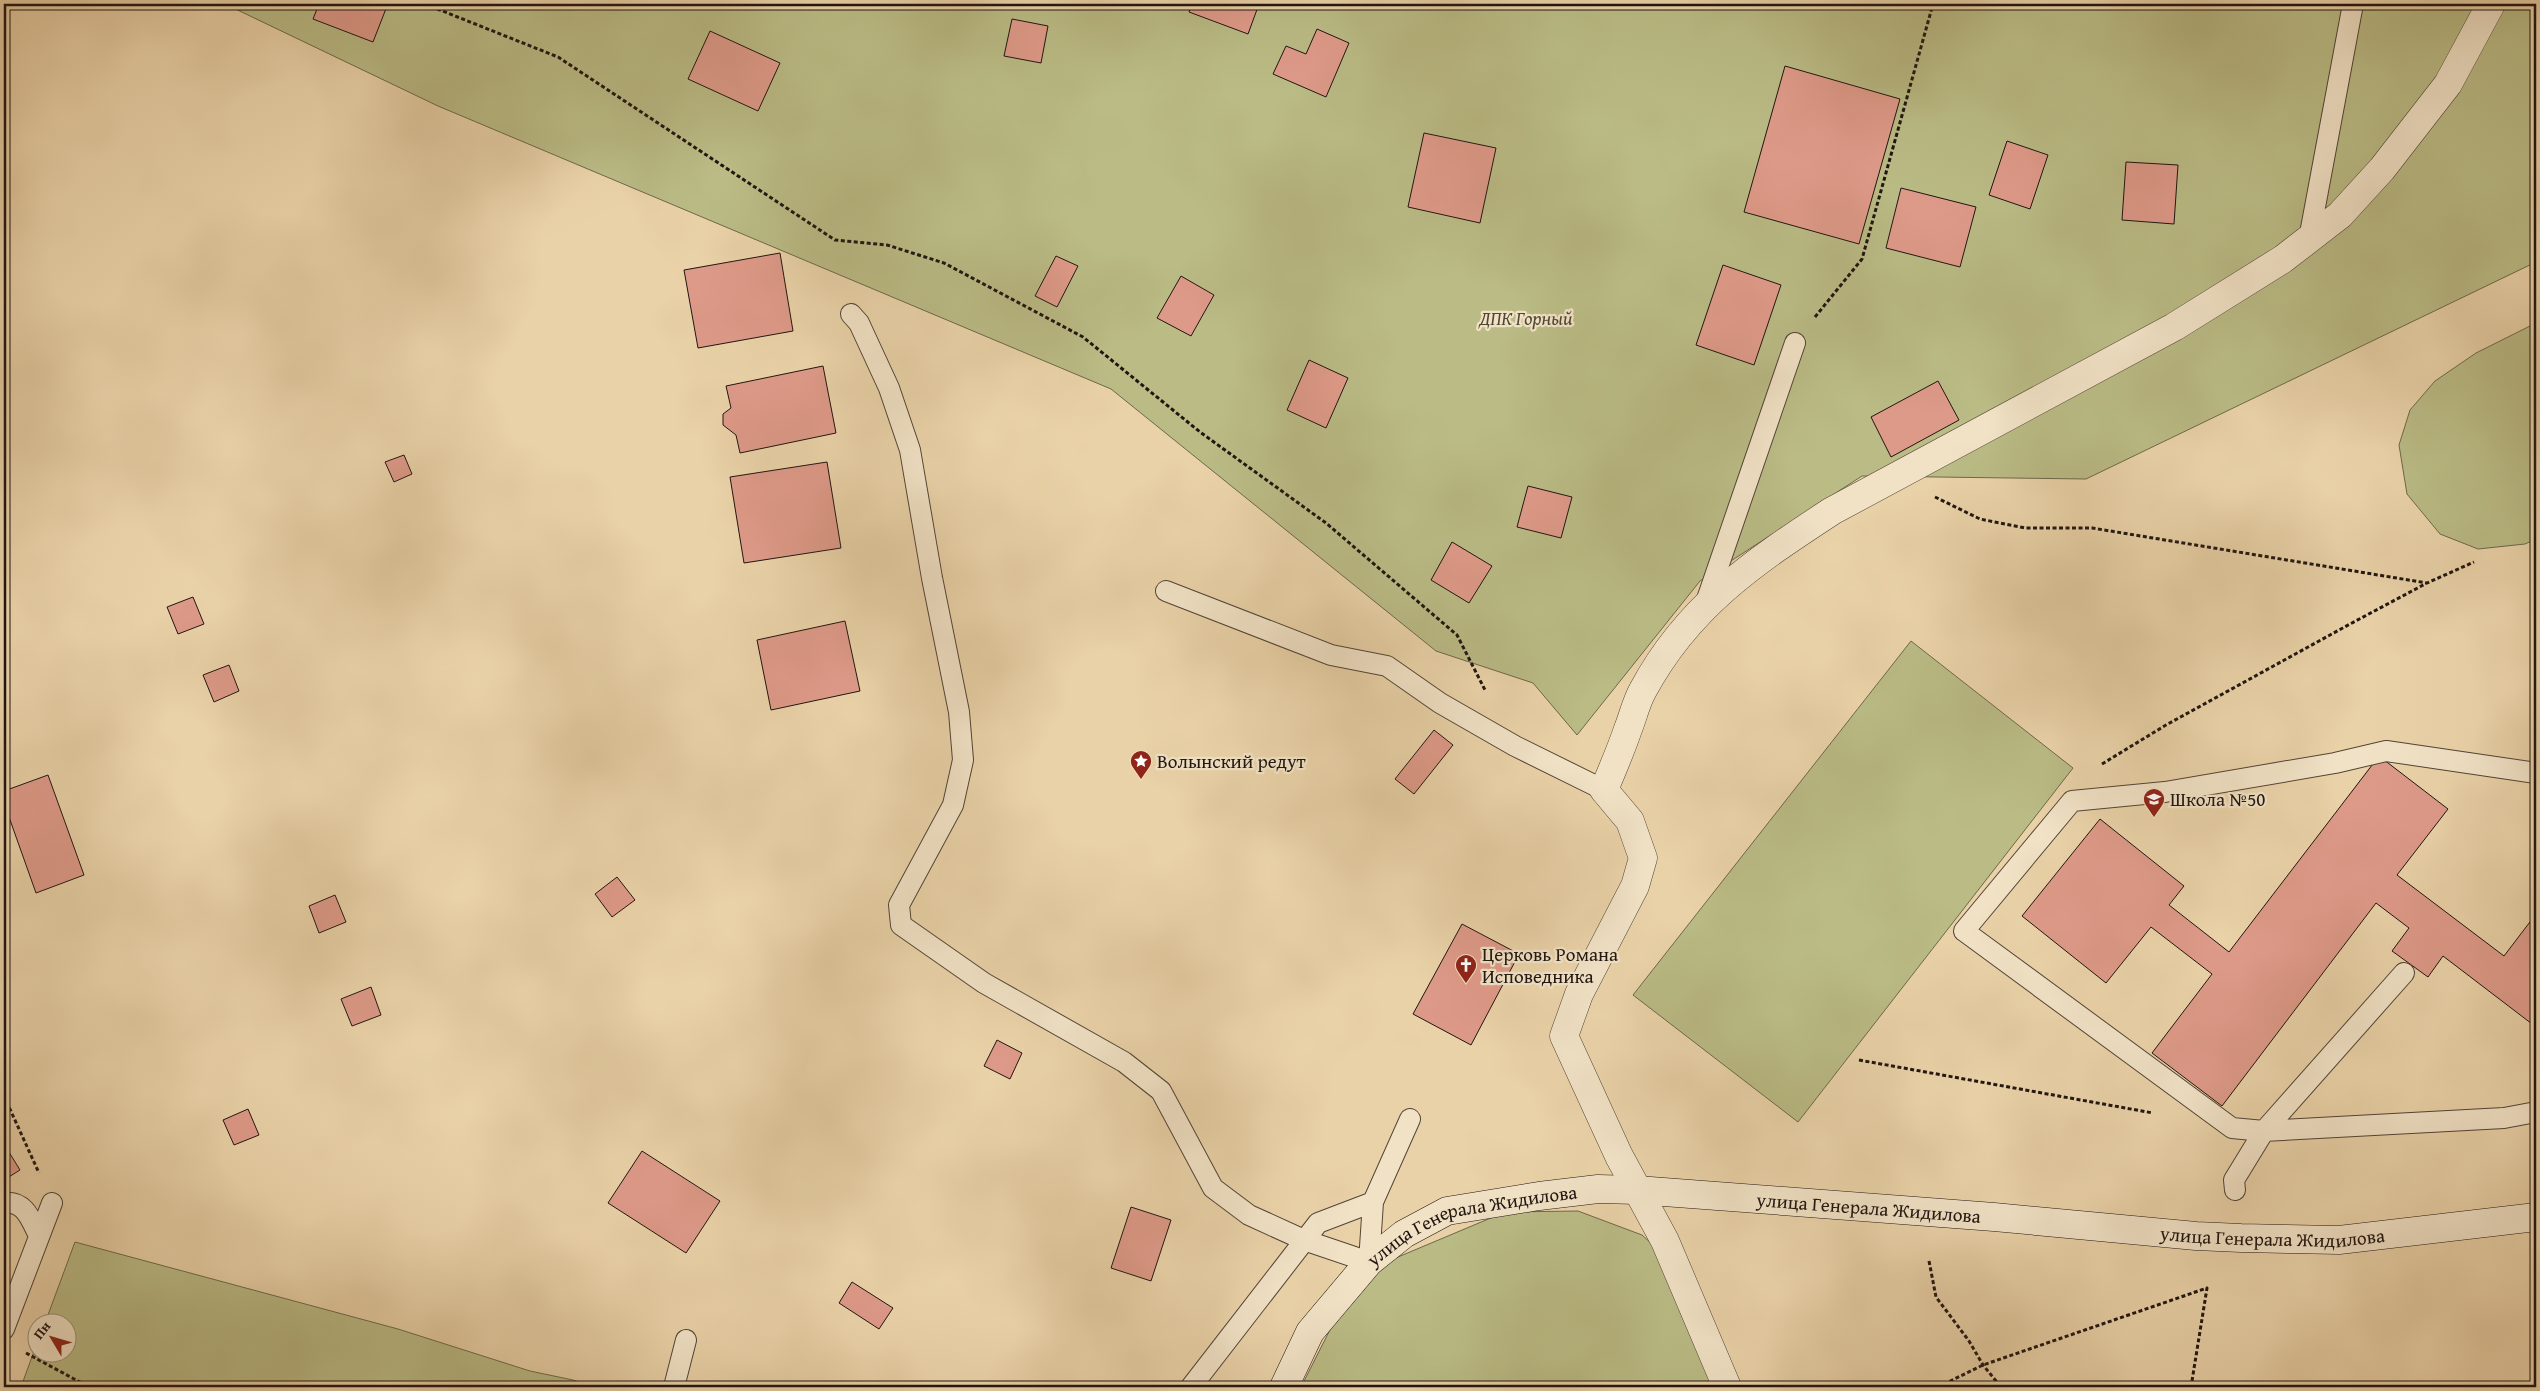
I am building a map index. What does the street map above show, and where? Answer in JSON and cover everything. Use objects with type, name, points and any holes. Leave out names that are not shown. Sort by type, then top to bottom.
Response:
[{"type":"street","points":[[1727,1387],[1665,1241],[1637,1190],[1564,1036],[1579,994],[1634,886],[1643,858],[1630,821],[1604,790],[1642,692],[1666,651],[1705,605],[1735,577],[1796,534],[1832,511],[2174,327],[2283,259],[2340,215],[2370,182],[2448,84],[2491,4]]},
{"type":"street","name":"улица Генерала Жидилова","points":[[1284,1387],[1310,1332],[1369,1262],[1404,1234],[1447,1211],[1539,1196],[1598,1189],[1637,1190],[1994,1217],[2196,1236],[2241,1238],[2339,1240],[2536,1217]]},
{"type":"lane","points":[[2309,239],[2353,4]]},
{"type":"lane","points":[[851,314],[858,323],[888,388],[910,450],[932,578],[960,712],[963,760],[952,806],[899,905],[901,925],[984,983],[1124,1062],[1161,1091],[1213,1188],[1249,1215],[1304,1240],[1369,1262],[1373,1202],[1410,1119]]},
{"type":"lane","points":[[1705,605],[1794,343]]},
{"type":"lane","points":[[1166,591],[1331,654],[1387,666],[1440,703],[1515,746],[1604,790]]},
{"type":"lane","points":[[2536,773],[2386,751],[2335,763],[2165,792],[2072,801],[1964,931],[2232,1128],[2264,1131],[2504,1118],[2536,1112]]},
{"type":"lane","points":[[2235,1190],[2234,1180],[2264,1131],[2404,973]]},
{"type":"lane","points":[[4,1203],[11,1202],[26,1210],[40,1236]]},
{"type":"lane","points":[[1191,1387],[1318,1223],[1373,1202]]},
{"type":"lane","points":[[4,1330],[52,1203]]},
{"type":"lane","points":[[674,1387],[686,1340]]},
{"type":"path","points":[[425,4],[558,56],[835,240],[887,245],[944,262],[1084,337],[1200,432],[1326,523],[1457,635],[1488,695]]},
{"type":"path","points":[[1794,343],[1862,259],[1933,4]]},
{"type":"path","points":[[1907,472],[1933,496],[1980,520],[2025,528],[2092,528],[2427,583]]},
{"type":"path","points":[[2104,762],[2166,725],[2427,583],[2474,562]]},
{"type":"path","points":[[1859,1060],[2154,1114]]},
{"type":"path","points":[[4,1096],[52,1203]]},
{"type":"path","points":[[1929,1261],[1936,1297],[1969,1341],[1983,1365],[2001,1387]]},
{"type":"path","points":[[1938,1387],[1983,1365],[2207,1288],[2191,1387]]},
{"type":"path","points":[[21,1350],[89,1387]]},
{"type":"green space","name":"ДПК Горный","points":[[225,4],[2536,4],[2536,262],[2086,479],[1862,476],[1700,581],[1577,735],[1533,683],[1436,651],[1111,389],[438,106]]},
{"type":"green space","points":[[2536,323],[2536,539],[2525,544],[2478,549],[2440,534],[2407,494],[2399,445],[2410,410],[2435,381],[2476,353]]},
{"type":"green space","points":[[1911,641],[2073,768],[1798,1122],[1633,995]]},
{"type":"green space","points":[[1578,1211],[1642,1235],[1685,1274],[1720,1387],[1301,1387],[1338,1314],[1379,1265],[1505,1212]]},
{"type":"green space","points":[[75,1242],[398,1329],[530,1371],[573,1380],[594,1387],[21,1387],[29,1364],[78,1364],[78,1314],[48,1314]]},
{"type":"building","points":[[319,4],[381,4],[387,6],[373,42],[313,19]]},
{"type":"building","points":[[1192,4],[1259,4],[1248,34],[1189,12]]},
{"type":"building","points":[[1012,19],[1048,26],[1041,63],[1004,56]]},
{"type":"building","points":[[1317,29],[1349,43],[1326,97],[1273,74],[1286,46],[1306,54]]},
{"type":"building","points":[[710,31],[780,63],[758,111],[688,79]]},
{"type":"building","points":[[1785,66],[1900,99],[1859,244],[1744,212]]},
{"type":"building","points":[[1424,133],[1496,148],[1480,223],[1408,207]]},
{"type":"building","points":[[2007,141],[2048,155],[2030,209],[1989,195]]},
{"type":"building","points":[[2126,162],[2178,165],[2174,224],[2122,220]]},
{"type":"building","points":[[1901,188],[1976,207],[1960,267],[1886,248]]},
{"type":"building","points":[[780,253],[793,331],[698,348],[684,270]]},
{"type":"building","points":[[1056,256],[1078,266],[1057,307],[1035,296]]},
{"type":"building","points":[[1723,265],[1781,285],[1754,365],[1696,345]]},
{"type":"building","points":[[1181,276],[1214,295],[1191,336],[1157,318]]},
{"type":"building","points":[[1309,360],[1348,378],[1326,428],[1287,410]]},
{"type":"building","points":[[823,366],[836,433],[740,453],[736,435],[723,425],[723,414],[731,408],[726,386]]},
{"type":"building","points":[[1938,381],[1959,420],[1891,457],[1871,417]]},
{"type":"building","points":[[404,455],[412,474],[394,482],[385,462]]},
{"type":"building","points":[[827,462],[841,548],[744,563],[730,477]]},
{"type":"building","points":[[1528,486],[1572,497],[1561,538],[1517,527]]},
{"type":"building","points":[[1452,542],[1492,566],[1469,603],[1431,580]]},
{"type":"building","points":[[193,597],[204,624],[178,634],[167,607]]},
{"type":"building","points":[[845,621],[860,691],[771,710],[757,640]]},
{"type":"building","points":[[229,665],[239,691],[214,702],[203,675]]},
{"type":"building","points":[[1434,730],[1453,745],[1414,794],[1395,779]]},
{"type":"building","points":[[2379,756],[2448,809],[2397,875],[2504,956],[2536,914],[2536,1027],[2443,956],[2428,977],[2392,951],[2409,928],[2376,903],[2222,1106],[2152,1053],[2212,974],[2151,927],[2106,983],[2022,916],[2100,819],[2184,886],[2169,905],[2229,952]]},
{"type":"building","points":[[48,775],[84,875],[36,893],[4,803],[4,791]]},
{"type":"building","points":[[617,877],[635,900],[612,917],[595,894]]},
{"type":"building","points":[[335,895],[346,922],[319,933],[309,906]]},
{"type":"building","name":"Церковь Романа Исповедника","points":[[1462,924],[1519,954],[1471,1045],[1413,1014]]},
{"type":"building","points":[[371,987],[381,1015],[352,1026],[341,999]]},
{"type":"building","points":[[997,1040],[1022,1053],[1010,1079],[984,1066]]},
{"type":"building","points":[[248,1109],[259,1135],[234,1145],[223,1120]]},
{"type":"building","points":[[4,1144],[20,1170],[4,1180]]},
{"type":"building","points":[[642,1151],[720,1201],[686,1253],[608,1203]]},
{"type":"building","points":[[1131,1207],[1171,1220],[1151,1281],[1111,1268]]},
{"type":"building","points":[[852,1282],[893,1308],[879,1329],[839,1303]]},
{"type":"place","name":"Волынский редут","points":[[1141,780]]},
{"type":"place","name":"Школа №50","points":[[2154,818]]},
{"type":"place","name":"Церковь Романа Исповедника","points":[[1466,984]]}]
